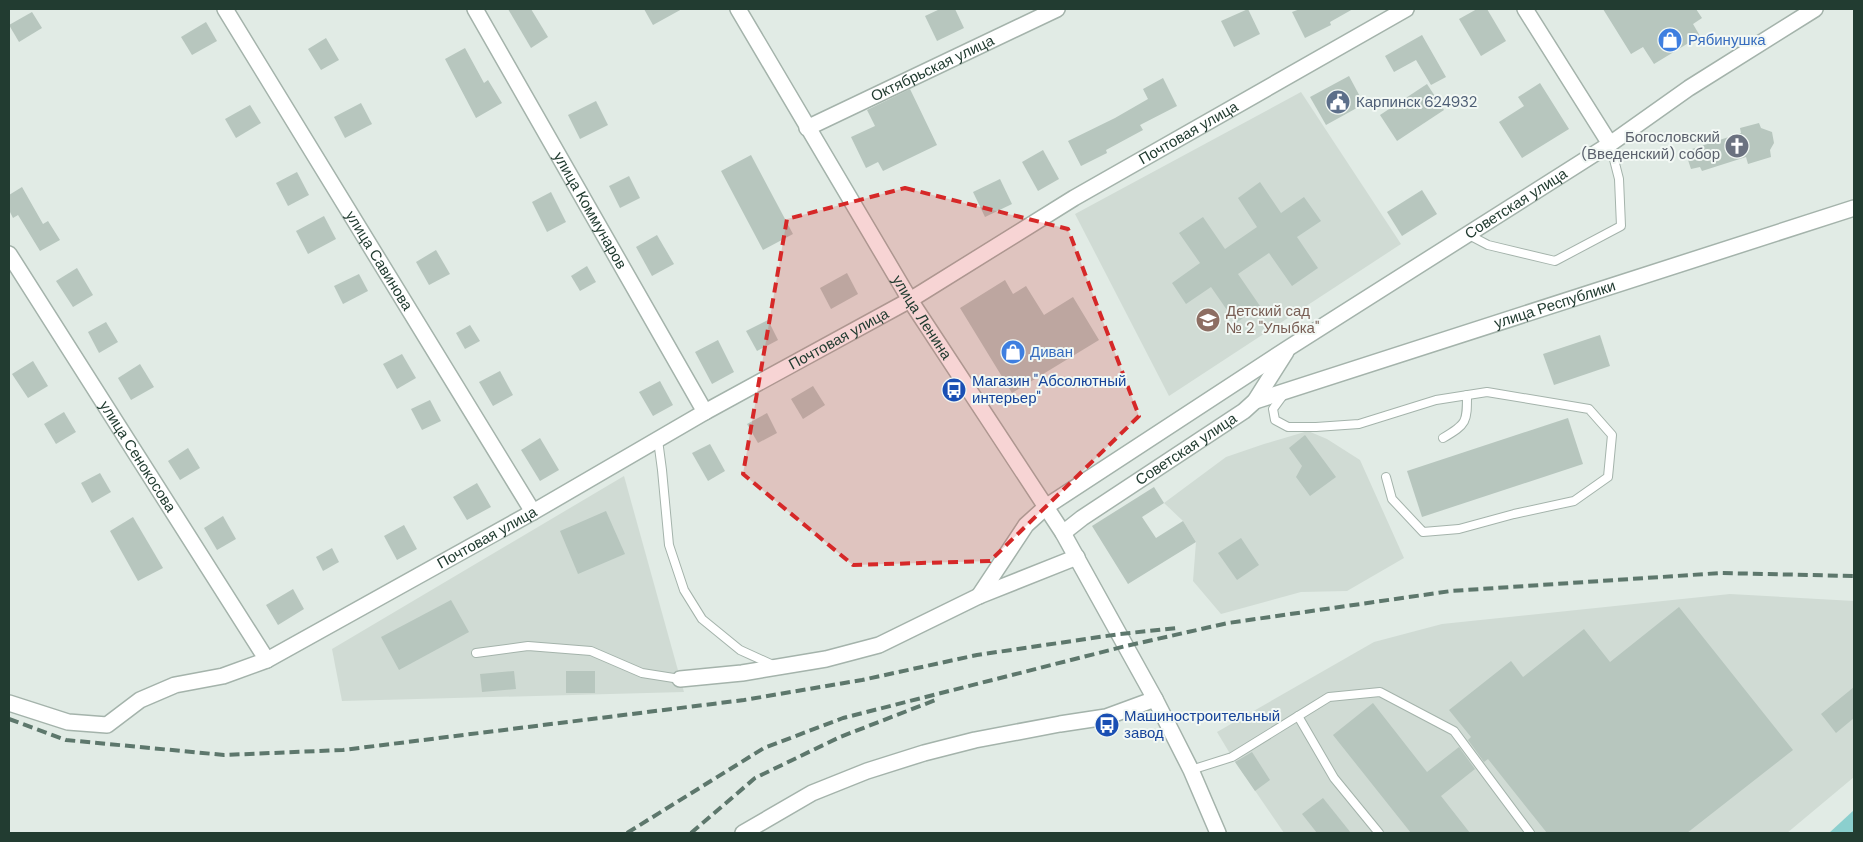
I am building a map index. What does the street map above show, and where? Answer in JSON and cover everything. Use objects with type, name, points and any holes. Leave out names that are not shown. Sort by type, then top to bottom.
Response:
[{"type":"street","name":"улица Савинова","points":[[225,9],[533,512]]},
{"type":"street","name":"улица Коммунаров","points":[[474,9],[705,412]]},
{"type":"street","name":"улица Ленина","points":[[738,9],[910,300],[965,386],[1047,506],[1077,557],[1155,699],[1191,770],[1218,833]]},
{"type":"street","name":"Октябрьская улица","points":[[807,128],[1057,9]]},
{"type":"street","name":"Почтовая улица","points":[[9,703],[68,722],[107,725],[140,700],[175,685],[223,676],[266,660],[533,512],[705,412],[910,300],[1074,198],[1406,9]]},
{"type":"street","points":[[1525,9],[1610,144]]},
{"type":"street","name":"Советская улица","points":[[979,596],[1026,525],[1047,506],[1290,347],[1610,144],[1689,88],[1815,9]]},
{"type":"street","name":"улица Республики","points":[[1255,401],[1854,208]]},
{"type":"street","name":"улица Сенокосова","points":[[9,254],[266,660]]},
{"type":"street","name":"Советская улица","points":[[1063,533],[1082,518],[1244,411],[1255,401],[1290,347]]},
{"type":"street","points":[[680,679],[742,673],[826,660],[878,646],[979,596],[1077,557]]},
{"type":"street","points":[[743,833],[812,793],[867,771],[924,753],[975,740],[1106,717],[1155,699]]},
{"type":"lane","points":[[1469,235],[1488,245],[1555,261],[1620,226],[1619,179],[1610,144]]},
{"type":"lane","points":[[1285,392],[1273,409],[1275,420],[1288,427],[1359,424],[1436,400],[1487,392],[1589,409],[1612,435],[1608,477],[1574,501],[1514,514],[1459,529],[1423,532],[1392,499],[1386,477]]},
{"type":"lane","points":[[1443,438],[1458,429],[1467,418],[1467,395]]},
{"type":"lane","points":[[658,440],[669,545],[684,590],[702,619],[740,650],[777,667]]},
{"type":"lane","points":[[476,653],[528,646],[591,650],[642,673],[680,679]]},
{"type":"lane","points":[[1191,770],[1232,757],[1329,696],[1380,692],[1454,731],[1530,833]]},
{"type":"lane","points":[[1298,716],[1334,778],[1379,833]]},
{"type":"highlighted area","points":[[905,188],[1068,229],[1139,416],[990,561],[853,565],[743,474],[787,219]]},
{"type":"shaded area","name":"Детский сад № 2 \"Улыбка\"","points":[[1301,92],[1401,244],[1169,396],[1075,214]]},
{"type":"shaded area","points":[[1308,431],[1327,439],[1360,460],[1404,558],[1347,591],[1301,592],[1221,614],[1193,581],[1196,542],[1183,521],[1164,503],[1226,457]]},
{"type":"shaded area","points":[[624,476],[684,692],[342,701],[332,649]]},
{"type":"shaded area","name":"Машиностроительный завод","points":[[1730,594],[1854,601],[1854,777],[1787,833],[1284,833],[1217,732],[1374,642],[1442,624]]},
{"type":"water","points":[[1854,810],[1854,833],[1829,833]]},
{"type":"building","points":[[508,9],[531,9],[548,37],[531,48]]},
{"type":"building","points":[[644,9],[682,9],[653,25]]},
{"type":"building","points":[[940,9],[955,9],[964,28],[937,41],[925,16]]},
{"type":"building","points":[[1248,9],[1260,34],[1234,47],[1221,21]]},
{"type":"building","points":[[1300,9],[1353,9],[1330,22],[1331,25],[1305,38],[1292,12]]},
{"type":"building","points":[[1477,9],[1487,9],[1506,41],[1481,56],[1459,19]]},
{"type":"building","points":[[1603,9],[1696,9],[1702,18],[1693,24],[1700,36],[1654,64],[1643,47],[1631,54]]},
{"type":"building","points":[[32,12],[42,28],[19,42],[9,25]]},
{"type":"building","points":[[206,22],[217,41],[192,55],[181,37]]},
{"type":"building","points":[[1422,35],[1446,77],[1431,85],[1416,60],[1394,72],[1385,56]]},
{"type":"building","points":[[326,38],[339,60],[321,70],[308,49]]},
{"type":"building","points":[[465,48],[484,83],[488,80],[502,103],[476,118],[445,59]]},
{"type":"building","points":[[1349,76],[1364,104],[1326,125],[1310,97]]},
{"type":"building","points":[[1163,78],[1177,106],[1140,125],[1143,130],[1106,150],[1107,153],[1081,166],[1068,141],[1148,99],[1143,89]]},
{"type":"building","points":[[1540,83],[1569,129],[1522,158],[1499,122],[1524,106],[1518,97]]},
{"type":"building","points":[[1427,84],[1444,110],[1397,141],[1380,115]]},
{"type":"building","points":[[910,89],[937,145],[883,171],[878,162],[866,168],[851,137],[875,126],[867,110]]},
{"type":"building","points":[[596,101],[608,125],[580,139],[568,115]]},
{"type":"building","points":[[361,103],[372,124],[345,138],[334,117]]},
{"type":"building","points":[[250,105],[261,123],[236,138],[225,119]]},
{"type":"building","name":"Богословский (Введенский) собор","points":[[1759,123],[1761,128],[1772,132],[1774,143],[1770,150],[1771,157],[1748,164],[1746,157],[1702,171],[1700,167],[1691,169],[1687,157],[1694,154],[1692,149],[1741,133],[1740,128]]},
{"type":"building","points":[[1043,150],[1059,179],[1038,191],[1022,162]]},
{"type":"building","points":[[751,155],[793,234],[763,250],[721,171]]},
{"type":"building","points":[[297,172],[309,195],[288,206],[276,183]]},
{"type":"building","points":[[629,176],[640,198],[620,208],[609,186]]},
{"type":"building","points":[[1000,179],[1012,204],[985,217],[973,192]]},
{"type":"building","points":[[1260,182],[1281,213],[1304,197],[1321,221],[1297,237],[1318,268],[1292,286],[1269,253],[1238,274],[1260,306],[1236,323],[1211,287],[1186,304],[1172,283],[1200,263],[1179,233],[1203,217],[1225,249],[1257,227],[1238,198]]},
{"type":"building","points":[[22,187],[43,224],[48,221],[60,240],[40,251],[18,215],[13,218],[9,210],[9,195]]},
{"type":"building","points":[[1422,190],[1437,214],[1402,236],[1387,212]]},
{"type":"building","points":[[551,192],[566,222],[547,232],[532,202]]},
{"type":"building","points":[[324,216],[336,239],[308,254],[296,231]]},
{"type":"building","points":[[657,235],[674,264],[652,276],[636,247]]},
{"type":"building","points":[[436,250],[450,274],[429,285],[416,262]]},
{"type":"building","points":[[587,266],[596,282],[580,291],[571,276]]},
{"type":"building","points":[[77,268],[93,295],[73,307],[56,281]]},
{"type":"building","points":[[847,273],[858,294],[831,309],[820,288]]},
{"type":"building","points":[[359,274],[368,291],[343,304],[334,286]]},
{"type":"building","points":[[1005,280],[1013,294],[1026,286],[1044,315],[1073,297],[1099,340],[1012,393],[960,308]]},
{"type":"building","points":[[768,320],[778,340],[757,351],[746,331]]},
{"type":"building","points":[[106,322],[118,342],[99,353],[88,332]]},
{"type":"building","points":[[470,325],[480,341],[465,349],[456,333]]},
{"type":"building","points":[[1600,335],[1610,366],[1554,385],[1543,354]]},
{"type":"building","points":[[718,340],[734,372],[712,384],[695,352]]},
{"type":"building","points":[[402,354],[416,378],[397,389],[383,364]]},
{"type":"building","points":[[33,361],[48,386],[28,398],[12,374]]},
{"type":"building","points":[[140,364],[154,387],[131,400],[118,378]]},
{"type":"building","points":[[500,371],[513,395],[493,406],[479,382]]},
{"type":"building","points":[[660,381],[673,405],[653,416],[639,392]]},
{"type":"building","points":[[813,386],[825,405],[803,419],[791,399]]},
{"type":"building","points":[[430,400],[441,421],[422,430],[411,409]]},
{"type":"building","points":[[64,412],[76,432],[56,444],[44,424]]},
{"type":"building","points":[[767,413],[777,433],[758,443],[747,424]]},
{"type":"building","points":[[1568,418],[1583,464],[1422,517],[1407,471]]},
{"type":"building","points":[[1305,435],[1336,477],[1310,496],[1296,477],[1302,466],[1289,448]]},
{"type":"building","points":[[540,438],[559,470],[540,481],[521,450]]},
{"type":"building","points":[[710,444],[725,471],[708,481],[692,453]]},
{"type":"building","points":[[188,448],[200,468],[180,480],[168,461]]},
{"type":"building","points":[[100,473],[111,492],[92,503],[81,483]]},
{"type":"building","points":[[477,483],[491,507],[467,520],[453,497]]},
{"type":"building","points":[[1154,487],[1164,503],[1142,517],[1156,538],[1183,521],[1196,542],[1128,584],[1092,526]]},
{"type":"building","points":[[606,511],[625,554],[578,574],[560,531]]},
{"type":"building","points":[[223,516],[236,539],[217,550],[204,528]]},
{"type":"building","points":[[133,517],[163,568],[138,581],[110,531]]},
{"type":"building","points":[[404,525],[417,549],[397,560],[384,536]]},
{"type":"building","points":[[1241,538],[1259,565],[1237,580],[1218,553]]},
{"type":"building","points":[[332,548],[339,562],[323,571],[316,557]]},
{"type":"building","points":[[293,589],[304,609],[278,625],[266,605]]},
{"type":"building","points":[[451,600],[469,632],[399,670],[381,637]]},
{"type":"building","points":[[1679,607],[1793,750],[1687,833],[1547,833],[1488,759],[1484,762],[1468,740],[1471,737],[1449,710],[1511,661],[1523,677],[1584,629],[1610,662]]},
{"type":"building","points":[[514,671],[516,689],[482,692],[480,674]]},
{"type":"building","points":[[566,671],[595,671],[595,693],[566,693]]},
{"type":"building","points":[[1854,687],[1854,718],[1836,733],[1821,714]]},
{"type":"building","points":[[1373,703],[1427,772],[1459,747],[1475,769],[1441,796],[1470,833],[1411,833],[1333,735]]},
{"type":"building","points":[[1252,752],[1270,780],[1255,791],[1235,762]]},
{"type":"building","points":[[1323,798],[1351,833],[1317,833],[1302,814]]},
{"type":"railway","points":[[627,833],[764,748],[843,718],[1126,646],[1228,623],[1451,591],[1721,573],[1854,576]]},
{"type":"railway","points":[[9,719],[66,740],[224,755],[343,750],[744,700],[862,680],[977,655],[1120,634],[1177,628]]},
{"type":"railway","points":[[691,833],[755,778],[840,737],[938,699]]},
{"type":"place","name":"Рябинушка","points":[[1670,40]]},
{"type":"place","name":"Карпинск 624932","points":[[1338,102]]},
{"type":"place","name":"Богословский (Введенский) собор","points":[[1737,146]]},
{"type":"place","name":"Детский сад № 2 \"Улыбка\"","points":[[1208,320]]},
{"type":"place","name":"Диван","points":[[1013,352]]},
{"type":"place","name":"Магазин \"Абсолютный интерьер\"","points":[[954,390]]},
{"type":"place","name":"Машиностроительный завод","points":[[1107,725]]}]
